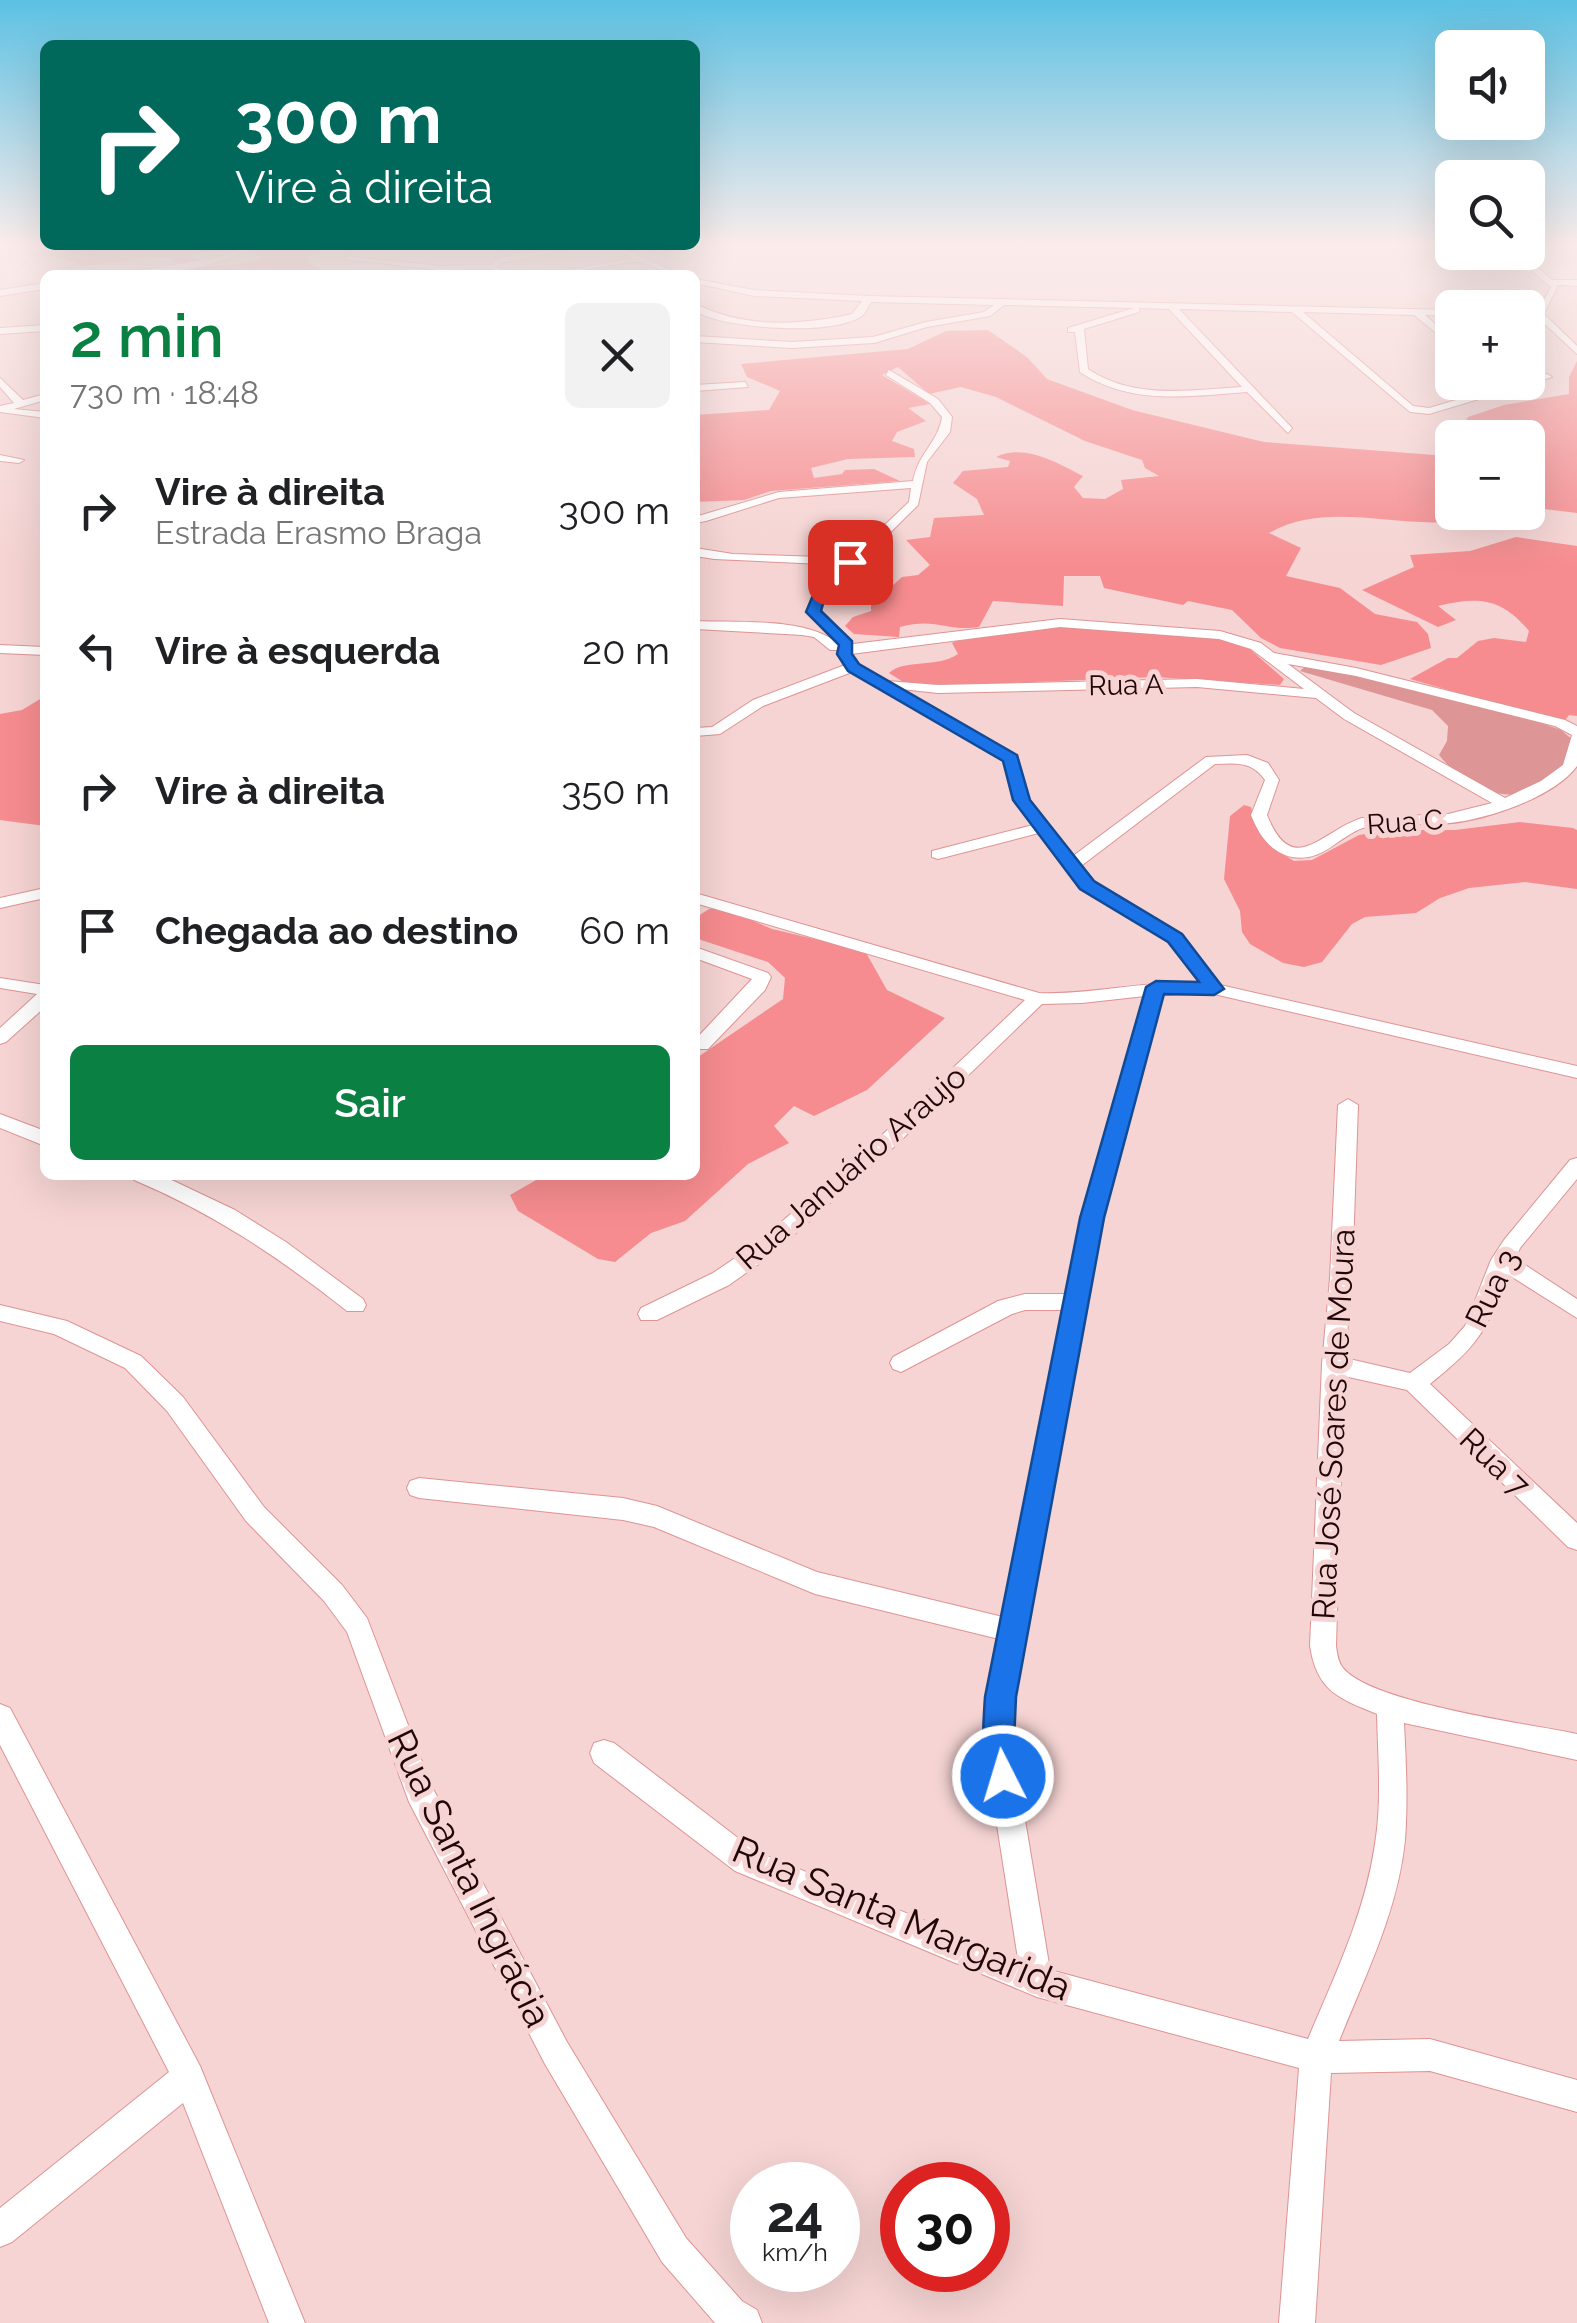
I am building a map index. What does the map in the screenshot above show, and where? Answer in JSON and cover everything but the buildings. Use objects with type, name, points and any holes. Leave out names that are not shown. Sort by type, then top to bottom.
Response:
[{"type":"street","points":[[1079,350],[1083,370],[1113,386],[1152,393],[1251,389]]},
{"type":"street","points":[[1214,350],[1288,430]]},
{"type":"street","points":[[1340,350],[1402,406],[1429,410],[1459,400]]},
{"type":"street","points":[[853,661],[814,612],[819,596],[914,503],[922,462],[945,432],[947,417],[934,402],[889,373]]},
{"type":"street","points":[[0,381],[21,404]]},
{"type":"street","points":[[700,388],[746,386]]},
{"type":"street","points":[[0,410],[40,398]]},
{"type":"street","points":[[0,410],[40,414]]},
{"type":"street","points":[[0,458],[19,460]]},
{"type":"street","points":[[700,519],[776,495],[880,490],[915,484]]},
{"type":"street","points":[[700,553],[739,560],[796,557],[850,562]]},
{"type":"street","points":[[700,731],[714,730],[758,703],[853,661],[1082,622],[1220,635],[1256,646],[1314,694],[1503,802]]},
{"type":"street","points":[[700,625],[812,632],[1011,759],[1022,800],[1094,891],[1186,947],[1214,989]]},
{"type":"street","points":[[0,649],[40,650]]},
{"type":"street","name":"Rua C","points":[[1073,864],[1211,760],[1242,758],[1270,773],[1271,787],[1258,815],[1264,830],[1278,846],[1302,854],[1314,852],[1346,828],[1367,822],[1458,818],[1548,784],[1569,767],[1577,735],[1560,723],[1375,676],[1271,657]]},
{"type":"street","name":"Rua A","points":[[853,661],[912,688],[1197,684],[1314,694]]},
{"type":"street","points":[[938,854],[1044,827]]},
{"type":"street","points":[[0,903],[40,894]]},
{"type":"street","points":[[700,899],[1038,998],[1074,999],[1156,987],[1214,989],[1577,1072]]},
{"type":"street","points":[[700,954],[762,977],[759,986],[700,1045]]},
{"type":"street","points":[[0,983],[40,993]]},
{"type":"street","points":[[1037,1982],[998,1742],[1001,1697],[1092,1218],[1156,987]]},
{"type":"street","name":"Rua Januário Araujo","points":[[648,1314],[721,1279],[763,1250],[889,1140],[1038,998]]},
{"type":"street","points":[[0,1038],[40,999]]},
{"type":"street","name":"Rua José Soares de Moura","points":[[1348,1105],[1341,1278],[1332,1364],[1323,1646],[1326,1665],[1336,1680],[1390,1706]]},
{"type":"street","points":[[0,1121],[40,1137]]},
{"type":"street","name":"Rua 3","points":[[1414,1383],[1457,1350],[1474,1331],[1502,1260],[1577,1165]]},
{"type":"street","points":[[153,1180],[232,1214],[280,1246],[355,1306]]},
{"type":"street","points":[[1502,1260],[1577,1310]]},
{"type":"street","points":[[901,1363],[1006,1307],[1025,1302],[1076,1302]]},
{"type":"street","name":"Rua Santa Ingrácia","points":[[0,1312],[59,1327],[134,1362],[175,1404],[254,1514],[333,1592],[358,1626],[419,1792],[556,2053],[674,2250],[730,2313],[744,2323]]},
{"type":"street","points":[[1332,1364],[1414,1383]]},
{"type":"street","name":"Rua 7","points":[[1414,1383],[1577,1540]]},
{"type":"street","points":[[418,1488],[622,1509],[657,1517],[815,1583],[1013,1631]]},
{"type":"street","points":[[1297,2323],[1316,2057],[1372,1923],[1390,1844],[1394,1790],[1390,1706],[1577,1746]]},
{"type":"street","points":[[0,1717],[189,2077],[287,2323]]},
{"type":"street","name":"Rua Santa Margarida","points":[[604,1753],[745,1861],[1037,1982],[1316,2057],[1430,2055],[1577,2096]]},
{"type":"street","points":[[0,2230],[189,2077]]},
{"type":"shaded area","points":[[892,350],[1017,350],[1047,379],[1132,410],[1264,442],[1435,455],[1435,522],[1316,518],[1269,533],[1301,548],[1286,576],[1340,588],[1375,614],[1417,622],[1428,634],[1431,648],[1381,665],[1280,648],[1261,638],[1232,610],[1188,601],[1183,605],[1104,588],[1100,576],[1064,576],[1063,606],[993,601],[979,627],[923,623],[900,627],[899,637],[854,634],[845,626],[853,617],[871,611],[871,605],[902,577],[918,575],[930,565],[906,540],[930,537],[934,518],[984,515],[977,499],[953,483],[963,471],[1008,467],[1010,461],[996,457],[1029,453],[1083,476],[1074,487],[1083,498],[1105,499],[1123,489],[1121,480],[1159,476],[1145,468],[1142,460],[1085,441],[996,397],[961,387],[929,394],[898,367],[882,375],[930,404],[908,408],[926,421],[897,432],[892,441],[914,449],[915,457],[848,459],[811,468],[814,478],[842,474],[845,470],[874,469],[900,481],[771,491],[744,500],[700,502],[700,415],[769,410],[780,391],[747,377],[741,364]]},
{"type":"shaded area","points":[[1577,361],[1577,513],[1545,509],[1545,420],[1466,420],[1504,405],[1569,394],[1569,377]]},
{"type":"shaded area","points":[[1516,537],[1577,546],[1577,716],[1569,715],[1563,723],[1410,679],[1448,658],[1457,658],[1478,641],[1494,638],[1526,642],[1529,631],[1509,612],[1488,602],[1452,603],[1438,606],[1456,620],[1438,627],[1362,590],[1414,567],[1410,555],[1470,551]]},
{"type":"shaded area","points":[[1092,626],[1215,637],[1244,644],[1284,679],[1280,685],[1155,677],[939,686],[908,685],[889,673],[903,666],[950,658],[958,654],[952,643],[960,639],[1034,627]]},
{"type":"shaded area","points":[[1307,665],[1524,717],[1561,730],[1574,741],[1575,757],[1529,790],[1517,794],[1492,792],[1468,781],[1439,755],[1447,741],[1448,726],[1432,710],[1300,671]]},
{"type":"shaded area","points":[[40,699],[40,825],[0,820],[0,714],[22,710]]},
{"type":"shaded area","points":[[1244,805],[1251,807],[1256,825],[1269,845],[1294,861],[1312,860],[1359,835],[1392,830],[1455,830],[1520,822],[1573,828],[1577,830],[1577,889],[1525,882],[1469,888],[1440,898],[1416,913],[1365,917],[1352,924],[1322,962],[1304,967],[1283,963],[1250,944],[1224,879],[1230,816]]},
{"type":"shaded area","points":[[709,909],[726,909],[772,929],[865,951],[887,990],[945,1018],[867,1090],[814,1116],[794,1106],[774,1126],[789,1143],[748,1164],[685,1221],[651,1233],[615,1262],[598,1259],[518,1211],[510,1195],[536,1180],[700,1180],[700,1056],[783,999],[785,978],[768,962],[700,940],[700,915]]},
{"type":"route","points":[[850,562],[819,596],[814,612],[847,644],[844,654],[853,668],[1011,759],[1022,800],[1087,885],[1186,947],[1214,989],[1156,987],[1092,1218],[1001,1697],[998,1742],[1003,1776]]}]
